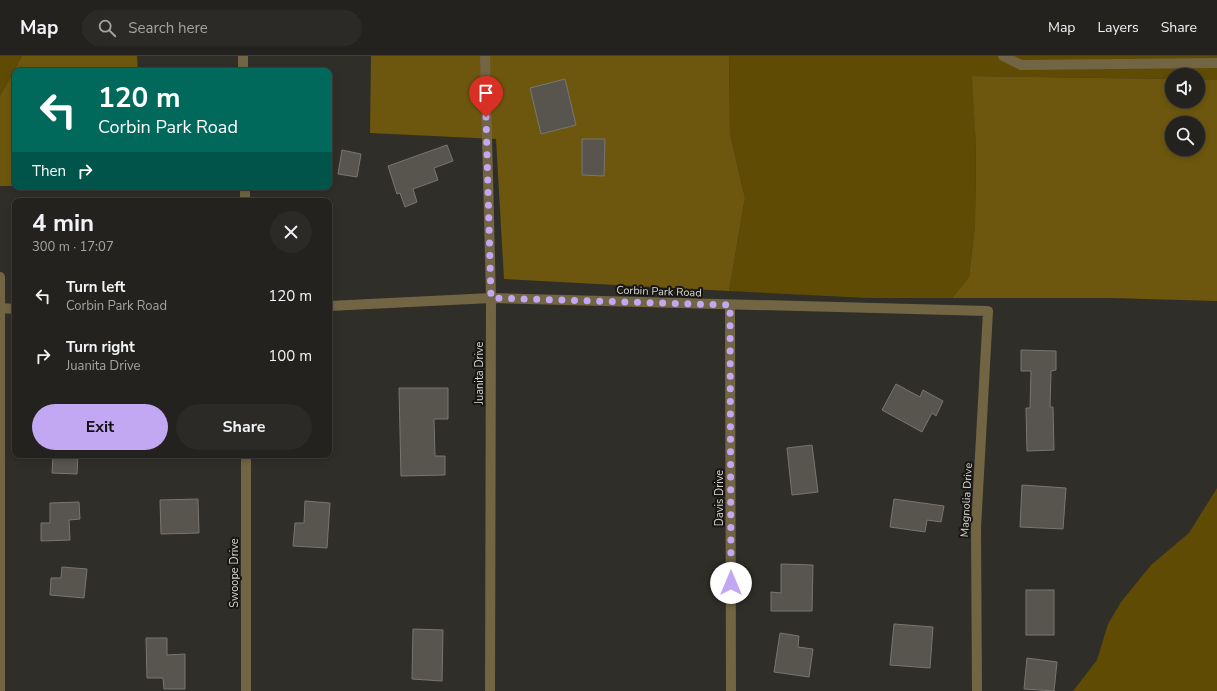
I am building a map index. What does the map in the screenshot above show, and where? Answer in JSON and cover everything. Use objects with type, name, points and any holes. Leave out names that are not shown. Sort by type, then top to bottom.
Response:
[{"type":"street","points":[[243,56],[243,68]]},
{"type":"street","name":"Juanita Drive","points":[[485,56],[491,298],[490,691]]},
{"type":"street","points":[[1004,56],[1021,65],[1217,63]]},
{"type":"street","points":[[0,277],[0,691]]},
{"type":"street","name":"Corbin Park Road","points":[[332,306],[491,298],[988,311]]},
{"type":"street","name":"Davis Drive","points":[[730,305],[731,691]]},
{"type":"street","points":[[0,308],[12,309]]},
{"type":"street","name":"Magnolia Drive","points":[[977,691],[976,528],[988,311]]},
{"type":"street","name":"Swoope Drive","points":[[246,458],[246,691]]},
{"type":"shaded area","points":[[0,56],[22,56],[15,68],[12,68],[12,74],[0,96]]},
{"type":"shaded area","points":[[22,56],[137,56],[138,68],[15,68]]},
{"type":"shaded area","points":[[371,56],[729,56],[730,134],[745,198],[729,291],[504,279],[496,139],[370,133]]},
{"type":"shaded area","points":[[729,56],[1217,56],[1217,80],[1205,80],[1205,68],[1165,68],[1165,79],[973,76],[976,149],[975,226],[969,277],[952,298],[867,298],[729,291],[745,198],[730,134]]},
{"type":"shaded area","points":[[12,74],[12,186],[0,186],[0,96]]},
{"type":"shaded area","points":[[972,76],[1165,79],[1165,108],[1205,108],[1205,80],[1217,80],[1217,301],[1111,298],[952,298],[969,277],[975,226],[976,149]]},
{"type":"shaded area","points":[[1217,488],[1217,691],[1073,691],[1097,660],[1108,624],[1121,602],[1151,565],[1189,533]]},
{"type":"building","points":[[565,79],[576,125],[541,134],[530,88]]},
{"type":"building","points":[[582,139],[605,139],[604,176],[582,175]]},
{"type":"building","points":[[447,145],[453,161],[434,168],[438,180],[413,189],[417,202],[405,207],[400,193],[397,194],[388,166]]},
{"type":"building","points":[[342,150],[361,154],[357,177],[338,174]]},
{"type":"building","points":[[1021,350],[1056,351],[1056,370],[1051,371],[1050,407],[1053,407],[1054,450],[1027,451],[1026,408],[1030,408],[1031,371],[1021,371]]},
{"type":"building","points":[[896,384],[920,397],[923,390],[943,401],[936,416],[932,413],[922,432],[882,410]]},
{"type":"building","points":[[399,388],[448,388],[448,419],[434,419],[435,456],[445,456],[445,475],[401,476]]},
{"type":"building","points":[[812,445],[818,492],[792,495],[787,448]]},
{"type":"building","points":[[53,458],[78,458],[77,474],[52,473]]},
{"type":"building","points":[[1022,485],[1066,488],[1063,529],[1020,527]]},
{"type":"building","points":[[198,499],[199,533],[161,534],[160,500]]},
{"type":"building","points":[[894,499],[944,506],[941,522],[927,520],[925,532],[890,527]]},
{"type":"building","points":[[305,501],[330,503],[327,548],[293,546],[295,523],[304,523]]},
{"type":"building","points":[[79,502],[80,519],[69,520],[70,540],[41,541],[41,523],[50,523],[50,503]]},
{"type":"building","points":[[781,564],[813,565],[812,611],[771,611],[771,592],[781,593]]},
{"type":"building","points":[[62,567],[87,569],[84,598],[50,595],[51,578],[61,578]]},
{"type":"building","points":[[1026,590],[1054,590],[1054,635],[1026,635]]},
{"type":"building","points":[[894,624],[933,627],[930,668],[890,665]]},
{"type":"building","points":[[413,629],[443,630],[442,681],[412,679]]},
{"type":"building","points":[[780,633],[799,636],[798,647],[813,649],[809,677],[774,672]]},
{"type":"building","points":[[146,638],[167,638],[167,655],[185,654],[185,689],[164,689],[163,678],[147,678]]},
{"type":"building","points":[[1027,658],[1057,662],[1054,691],[1024,689]]},
{"type":"route","points":[[486,117],[491,298],[730,305],[731,583]]}]
